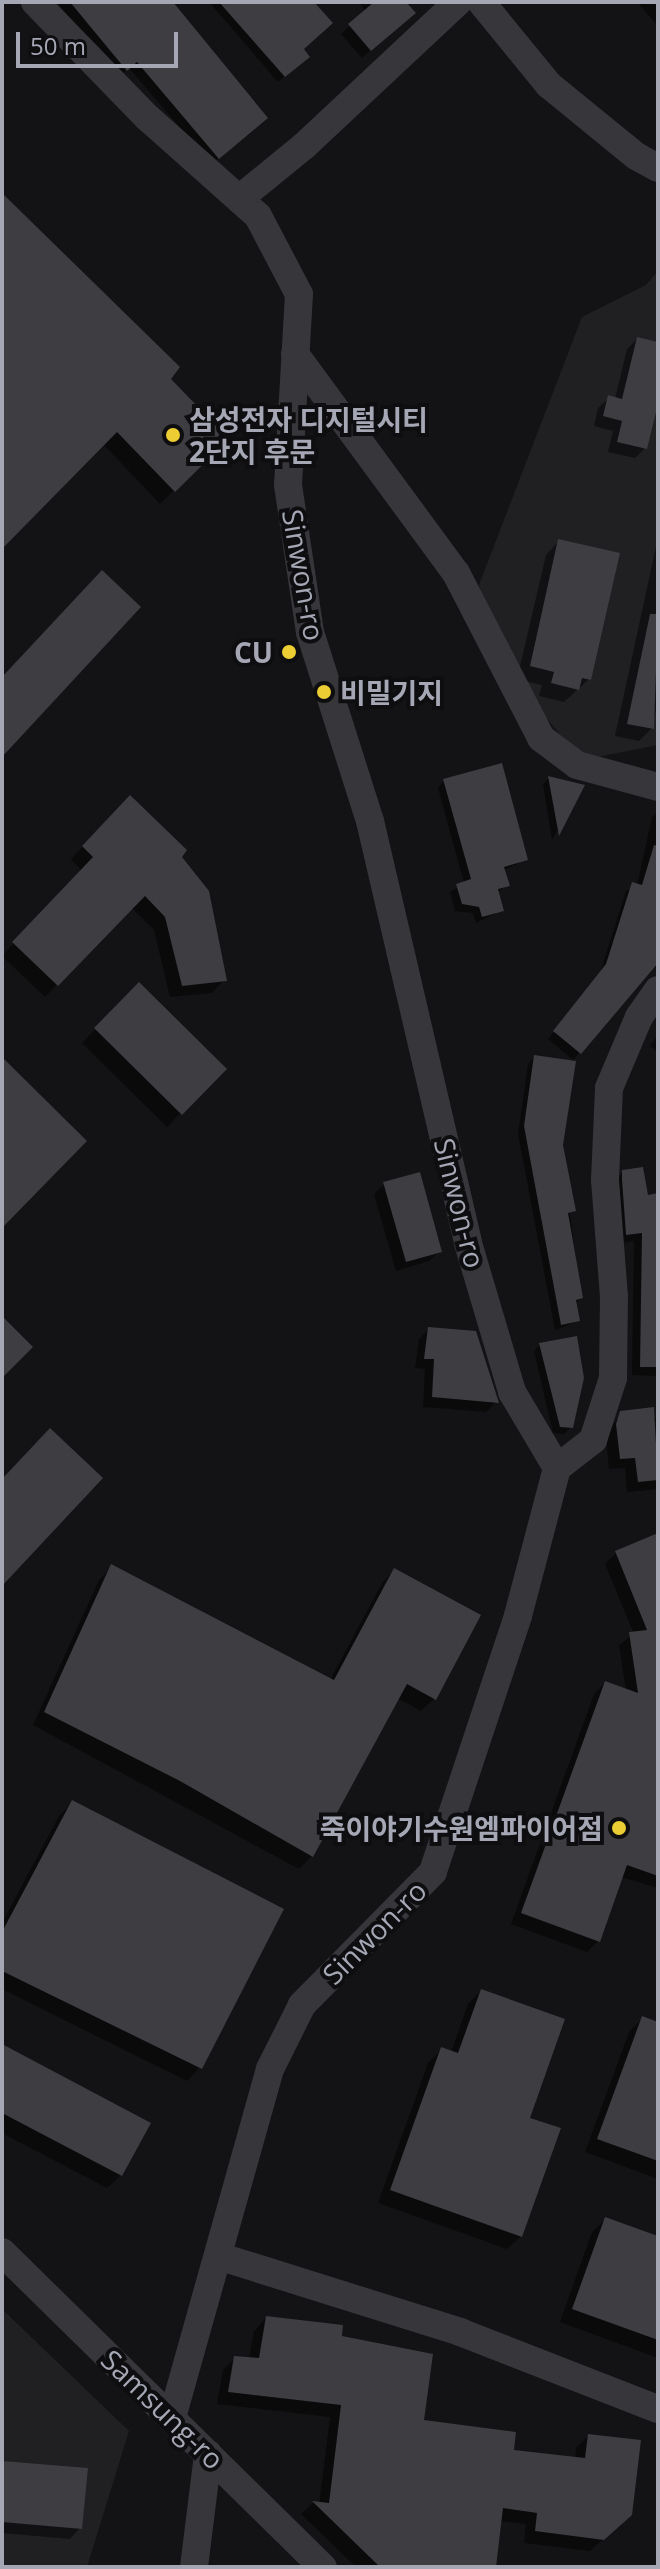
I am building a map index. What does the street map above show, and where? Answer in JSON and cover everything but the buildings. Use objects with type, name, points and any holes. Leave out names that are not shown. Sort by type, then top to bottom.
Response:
[{"type":"street","name":"Sinwon-ro","points":[[35,2],[148,118],[258,216],[299,294],[288,485],[310,632],[370,821],[472,1258],[512,1392],[557,1468],[518,1616],[433,1872],[302,2005],[270,2069],[172,2418]]},
{"type":"street","points":[[239,199],[304,146],[458,2]]},
{"type":"street","points":[[481,2],[549,85],[636,156],[658,168]]},
{"type":"street","points":[[295,354],[456,573],[541,738],[577,765],[658,787]]},
{"type":"street","points":[[557,1468],[593,1440],[613,1378],[614,1297],[605,1180],[609,1088],[639,1017],[658,990]]},
{"type":"street","name":"Samsung-ro","points":[[2,2252],[323,2567]]},
{"type":"street","points":[[218,2256],[460,2332],[658,2409]]},
{"type":"street","points":[[194,2567],[208,2454]]},
{"type":"shaded area","points":[[658,271],[658,745],[582,760],[530,699],[491,631],[479,585],[582,317],[646,285]]},
{"type":"shaded area","points":[[2,2309],[129,2431],[87,2567],[2,2567]]},
{"type":"place","name":"삼성전자 디지털시티 2단지 후문","points":[[173,435]]},
{"type":"place","name":"CU","points":[[289,652]]},
{"type":"place","name":"비밀기지","points":[[324,692]]},
{"type":"place","name":"죽이야기수원엠파이어점","points":[[619,1828]]}]
